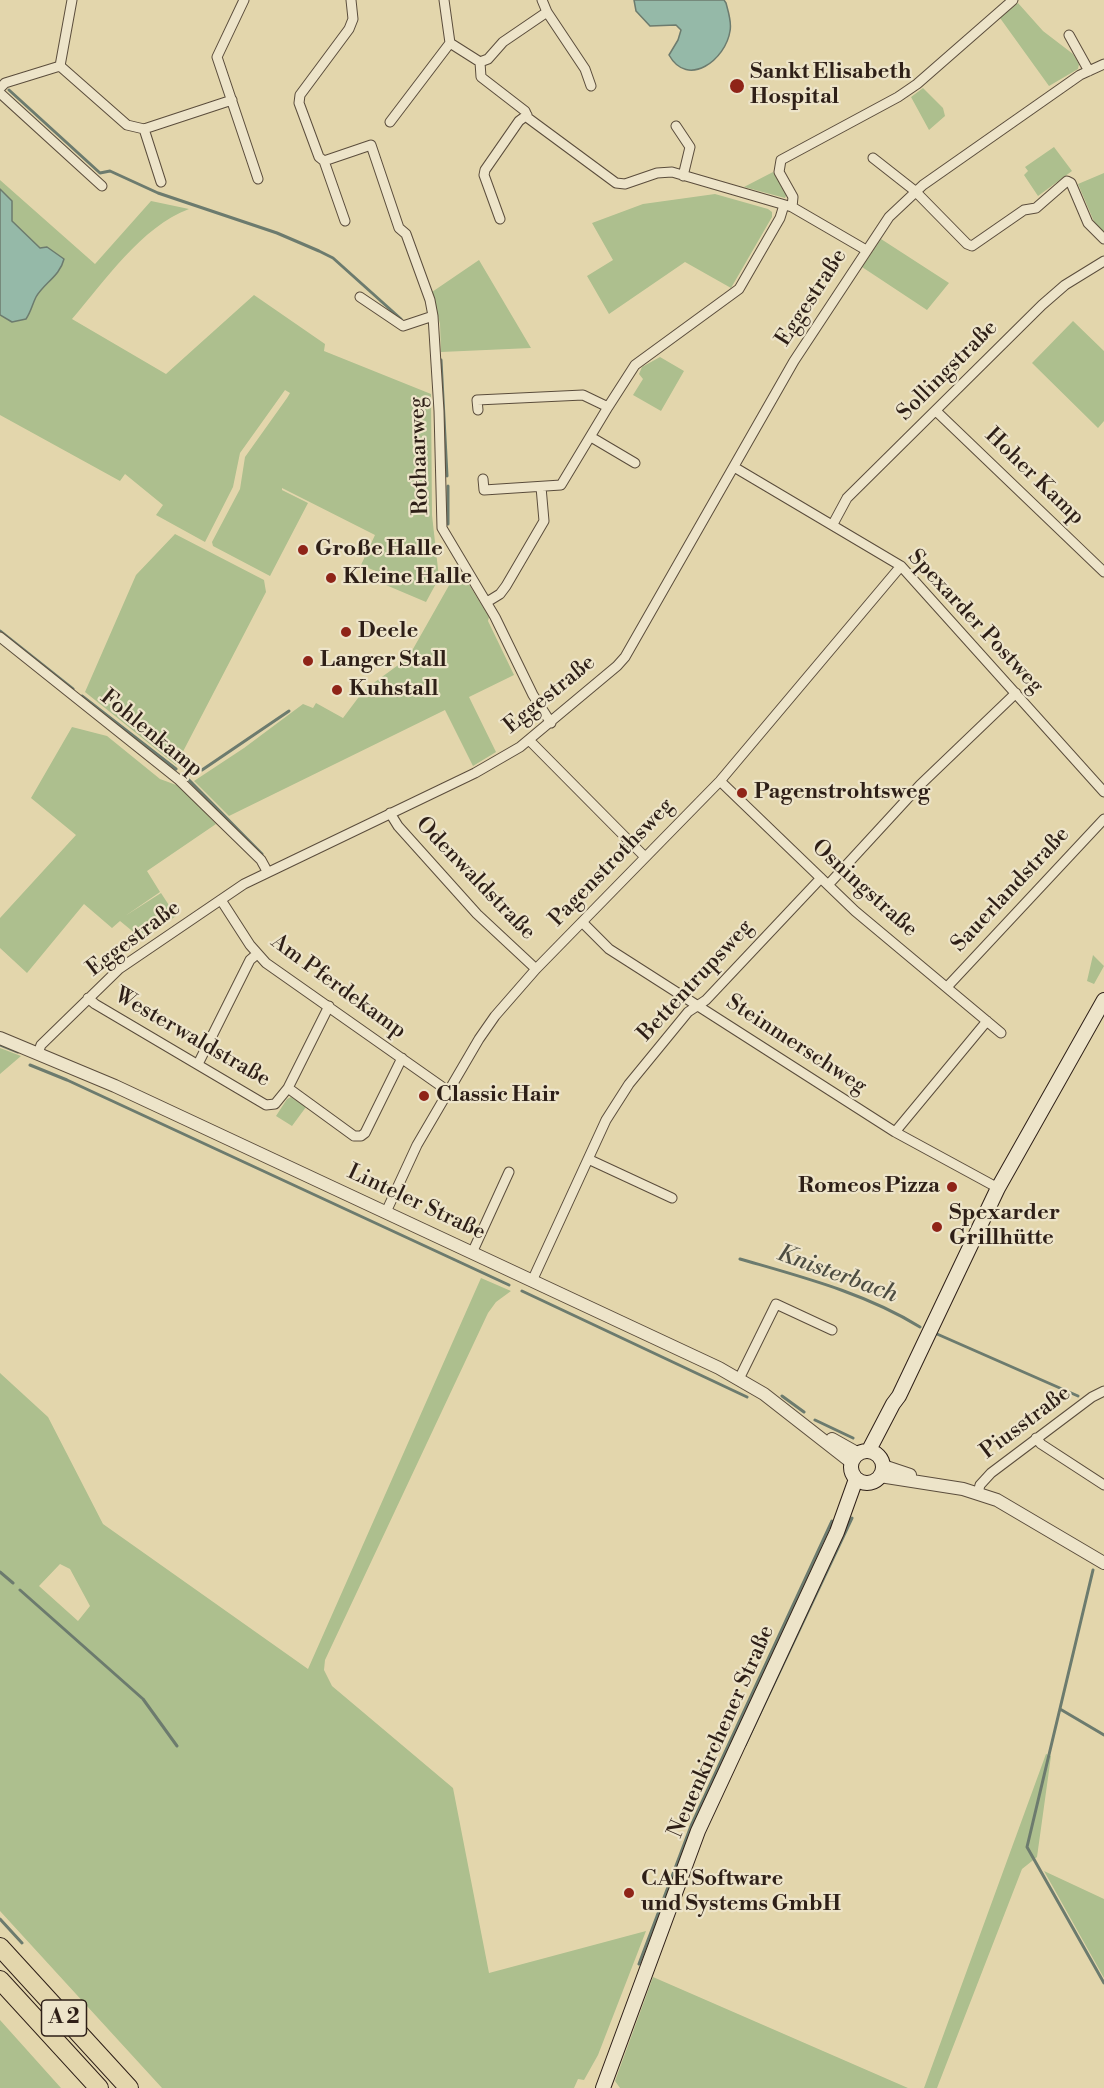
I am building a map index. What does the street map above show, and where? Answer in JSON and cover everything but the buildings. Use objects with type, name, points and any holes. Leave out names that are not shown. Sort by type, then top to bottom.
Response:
[{"type":"highway","name":"A 2","points":[[0,1947],[129,2088]]},
{"type":"highway","name":"A 2","points":[[0,1980],[99,2088]]},
{"type":"main road","points":[[870,1460],[851,1471],[861,1481],[874,1482],[870,1460],[893,1404],[899,1396],[998,1188],[1104,1000]]},
{"type":"main road","name":"Neuenkirchener Straße","points":[[603,2088],[698,1832],[861,1481]]},
{"type":"street","points":[[60,66],[72,0]]},
{"type":"street","points":[[244,0],[218,52],[218,57],[258,179]]},
{"type":"street","points":[[345,221],[324,161],[319,157],[299,103],[300,95],[349,29],[353,19],[351,0]]},
{"type":"street","points":[[390,122],[450,44],[444,0]]},
{"type":"street","points":[[542,0],[547,12],[585,69],[591,86]]},
{"type":"street","points":[[483,478],[484,490],[561,485],[635,365],[739,289],[793,197],[778,172],[781,160],[898,97],[917,84],[1013,0]]},
{"type":"street","points":[[480,62],[488,59],[503,42],[547,12]]},
{"type":"street","points":[[1069,35],[1089,71]]},
{"type":"street","points":[[450,44],[480,62]]},
{"type":"street","points":[[480,62],[481,77],[525,111],[528,118],[616,183],[625,184],[657,173],[672,172],[788,206],[866,250]]},
{"type":"street","name":"Eggestraße","points":[[38,1053],[41,1046],[119,969],[221,900],[267,871],[475,772],[530,741],[625,657],[794,361],[888,217],[915,191],[1048,97],[1104,64]]},
{"type":"street","points":[[60,66],[127,125],[144,129],[232,100]]},
{"type":"street","points":[[0,88],[4,83],[60,66]]},
{"type":"street","points":[[0,93],[102,186]]},
{"type":"street","points":[[500,219],[484,170],[526,115]]},
{"type":"street","points":[[676,126],[690,147],[683,176]]},
{"type":"street","points":[[144,129],[161,182]]},
{"type":"street","name":"Rothaarweg","points":[[324,161],[371,145],[399,228],[406,234],[430,300],[433,316],[439,411],[442,528],[487,602],[533,695],[551,723]]},
{"type":"street","points":[[873,158],[915,191],[967,244],[972,246],[1024,210],[1036,208],[1067,181],[1071,183],[1088,223],[1104,239]]},
{"type":"street","name":"Sollingstraße","points":[[833,524],[847,498],[1042,305],[1065,285],[1104,261]]},
{"type":"street","points":[[360,297],[403,326],[433,316]]},
{"type":"street","points":[[478,410],[477,400],[583,395],[608,407]]},
{"type":"street","name":"Hoher Kamp","points":[[936,411],[1104,572]]},
{"type":"street","points":[[591,437],[635,463]]},
{"type":"street","name":"Spexarder Postweg","points":[[734,467],[901,566],[1104,792]]},
{"type":"street","points":[[487,602],[500,594],[506,586],[544,521],[542,487]]},
{"type":"street","name":"Pagenstrothsweg","points":[[386,1212],[417,1145],[495,1016],[536,969],[720,781],[901,566]]},
{"type":"street","name":"Fohlenkamp","points":[[0,637],[179,780],[261,860],[267,871]]},
{"type":"street","name":"Bettentrupsweg","points":[[532,1281],[606,1120],[629,1084],[688,1012],[706,1000],[920,785],[1016,693]]},
{"type":"street","points":[[530,741],[645,857]]},
{"type":"street","name":"Osningstraße","points":[[720,781],[855,911],[1001,1033]]},
{"type":"street","name":"Odenwaldstraße","points":[[390,813],[398,826],[477,914],[536,969]]},
{"type":"street","name":"Sauerlandstraße","points":[[947,987],[1104,819]]},
{"type":"street","name":"Am Pferdekamp","points":[[221,900],[257,954],[266,963],[329,1005],[448,1091]]},
{"type":"street","name":"Steinmerschweg","points":[[582,922],[609,949],[895,1132],[998,1188]]},
{"type":"street","points":[[198,1064],[250,960],[257,954]]},
{"type":"street","name":"Westerwaldstraße","points":[[88,998],[266,1105],[275,1104],[288,1089],[329,1005]]},
{"type":"street","points":[[895,1132],[987,1021]]},
{"type":"street","name":"Linteler Straße","points":[[0,1038],[124,1090],[739,1379],[764,1394],[804,1424],[812,1433],[870,1460],[943,1486],[978,1493],[1005,1504],[1104,1563]]},
{"type":"street","points":[[288,1089],[354,1136],[361,1136],[365,1133],[402,1058]]},
{"type":"street","points":[[588,1159],[672,1198]]},
{"type":"street","points":[[472,1253],[509,1172]]},
{"type":"street","points":[[739,1379],[776,1304],[832,1330]]},
{"type":"street","name":"Piusstraße","points":[[978,1493],[980,1485],[991,1473],[1092,1397],[1104,1391]]},
{"type":"street","points":[[1036,1438],[1041,1444],[1104,1485]]},
{"type":"shaded area","points":[[634,0],[724,0],[730,17],[727,41],[714,60],[696,70],[686,70],[677,65],[669,55],[681,30],[676,25],[650,26],[636,11]]},
{"type":"shaded area","points":[[1018,3],[1043,31],[1073,54],[1079,64],[1078,69],[1049,86],[1000,18]]},
{"type":"shaded area","points":[[923,88],[943,108],[945,116],[929,130],[911,97]]},
{"type":"shaded area","points":[[1054,147],[1072,171],[1038,196],[1024,175],[1028,171],[1025,167]]},
{"type":"shaded area","points":[[773,172],[787,194],[785,198],[744,187]]},
{"type":"shaded area","points":[[1104,173],[1104,233],[1095,224],[1078,184]]},
{"type":"shaded area","points":[[0,180],[95,264],[151,201],[189,209],[155,228],[140,242],[111,272],[72,319],[166,374],[254,295],[325,344],[324,351],[431,394],[432,515],[439,578],[426,602],[374,580],[378,572],[361,565],[375,535],[282,488],[308,503],[270,576],[213,546],[212,542],[240,489],[245,457],[290,393],[285,390],[240,453],[233,487],[205,542],[156,515],[163,505],[125,474],[120,481],[0,415]]},
{"type":"shaded area","points":[[0,189],[12,201],[12,221],[40,248],[47,247],[64,259],[59,270],[36,297],[26,319],[12,322],[0,315]]},
{"type":"shaded area","points":[[715,194],[772,212],[772,217],[731,288],[685,262],[609,314],[587,276],[613,260],[592,223],[643,204]]},
{"type":"shaded area","points":[[881,239],[949,283],[927,310],[862,267]]},
{"type":"shaded area","points":[[479,260],[531,348],[441,352],[440,324],[432,292]]},
{"type":"shaded area","points":[[1073,321],[1104,351],[1104,421],[1098,428],[1032,363]]},
{"type":"shaded area","points":[[660,357],[684,371],[661,411],[633,395],[643,379],[639,374],[642,367]]},
{"type":"shaded area","points":[[175,534],[264,580],[266,592],[176,765],[85,692],[136,575]]},
{"type":"shaded area","points":[[456,573],[462,573],[489,617],[488,621],[514,675],[469,697],[496,752],[473,766],[445,710],[229,816],[194,781],[244,748],[303,704],[313,708],[316,703],[343,718],[364,690],[401,663],[413,649]]},
{"type":"shaded area","points":[[72,727],[107,736],[160,779],[179,786],[216,824],[147,871],[160,892],[125,916],[161,893],[176,916],[142,939],[120,921],[112,928],[84,904],[27,973],[0,948],[0,918],[76,835],[31,798]]},
{"type":"shaded area","points":[[1093,955],[1104,966],[1094,984],[1087,981]]},
{"type":"shaded area","points":[[0,1048],[21,1056],[0,1074]]},
{"type":"shaded area","points":[[291,1097],[306,1107],[292,1126],[276,1116],[287,1099]]},
{"type":"shaded area","points":[[481,1278],[511,1291],[496,1302],[488,1313],[325,1660],[324,1670],[332,1686],[453,1788],[489,1973],[646,1931],[598,2055],[584,2080],[578,2079],[574,2088],[162,2088],[0,1911],[0,1373],[48,1417],[103,1524],[308,1669]],"holes":[[[60,1564],[70,1569],[90,1606],[78,1621],[39,1586]]]},
{"type":"shaded area","points":[[1046,1754],[1051,1756],[1037,1857],[1022,1869],[937,2088],[924,2088]]},
{"type":"shaded area","points":[[1044,1871],[1104,1899],[1104,1978]]},
{"type":"shaded area","points":[[653,1977],[908,2088],[620,2088],[615,2081]]},
{"type":"shaded area","points":[[0,2020],[61,2088],[0,2088]]},
{"type":"waterway","points":[[9,90],[100,173],[110,171],[158,193],[277,233],[319,251],[333,258],[401,319]]},
{"type":"waterway","points":[[441,360],[447,476]]},
{"type":"waterway","points":[[448,486],[448,524]]},
{"type":"waterway","name":"Knisterbach","points":[[0,631],[73,689]]},
{"type":"waterway","name":"Knisterbach","points":[[82,696],[176,769]]},
{"type":"waterway","points":[[202,770],[289,711]]},
{"type":"waterway","name":"Knisterbach","points":[[188,779],[262,854]]},
{"type":"waterway","points":[[0,1045],[18,1052]]},
{"type":"waterway","points":[[30,1065],[67,1080],[509,1285]]},
{"type":"waterway","name":"Knisterbach","points":[[740,1259],[810,1279],[855,1295],[920,1327]]},
{"type":"waterway","points":[[522,1291],[747,1397]]},
{"type":"waterway","name":"Knisterbach","points":[[937,1334],[1078,1396]]},
{"type":"waterway","points":[[782,1396],[804,1412]]},
{"type":"waterway","points":[[815,1420],[853,1438]]},
{"type":"waterway","points":[[745,1745],[852,1518]]},
{"type":"waterway","points":[[639,1964],[691,1826],[832,1521]]},
{"type":"waterway","points":[[1093,1570],[1027,1847],[1104,1983]]},
{"type":"waterway","points":[[0,1572],[13,1583]]},
{"type":"waterway","points":[[20,1590],[143,1699],[177,1746]]},
{"type":"waterway","points":[[1060,1709],[1104,1735]]},
{"type":"waterway","points":[[0,1919],[22,1943]]},
{"type":"place","name":"Sankt Elisabeth Hospital","points":[[737,86]]},
{"type":"place","name":"Große Halle","points":[[303,550]]},
{"type":"place","name":"Kleine Halle","points":[[331,578]]},
{"type":"place","name":"Deele","points":[[346,632]]},
{"type":"place","name":"Langer Stall","points":[[308,661]]},
{"type":"place","name":"Kuhstall","points":[[337,690]]},
{"type":"place","name":"Pagenstrohtsweg","points":[[742,793]]},
{"type":"place","name":"Classic Hair","points":[[424,1096]]},
{"type":"place","name":"Romeos Pizza","points":[[952,1187]]},
{"type":"place","name":"Spexarder Grillhütte","points":[[937,1227]]},
{"type":"place","name":"CAE Software und Systems GmbH","points":[[629,1893]]}]
